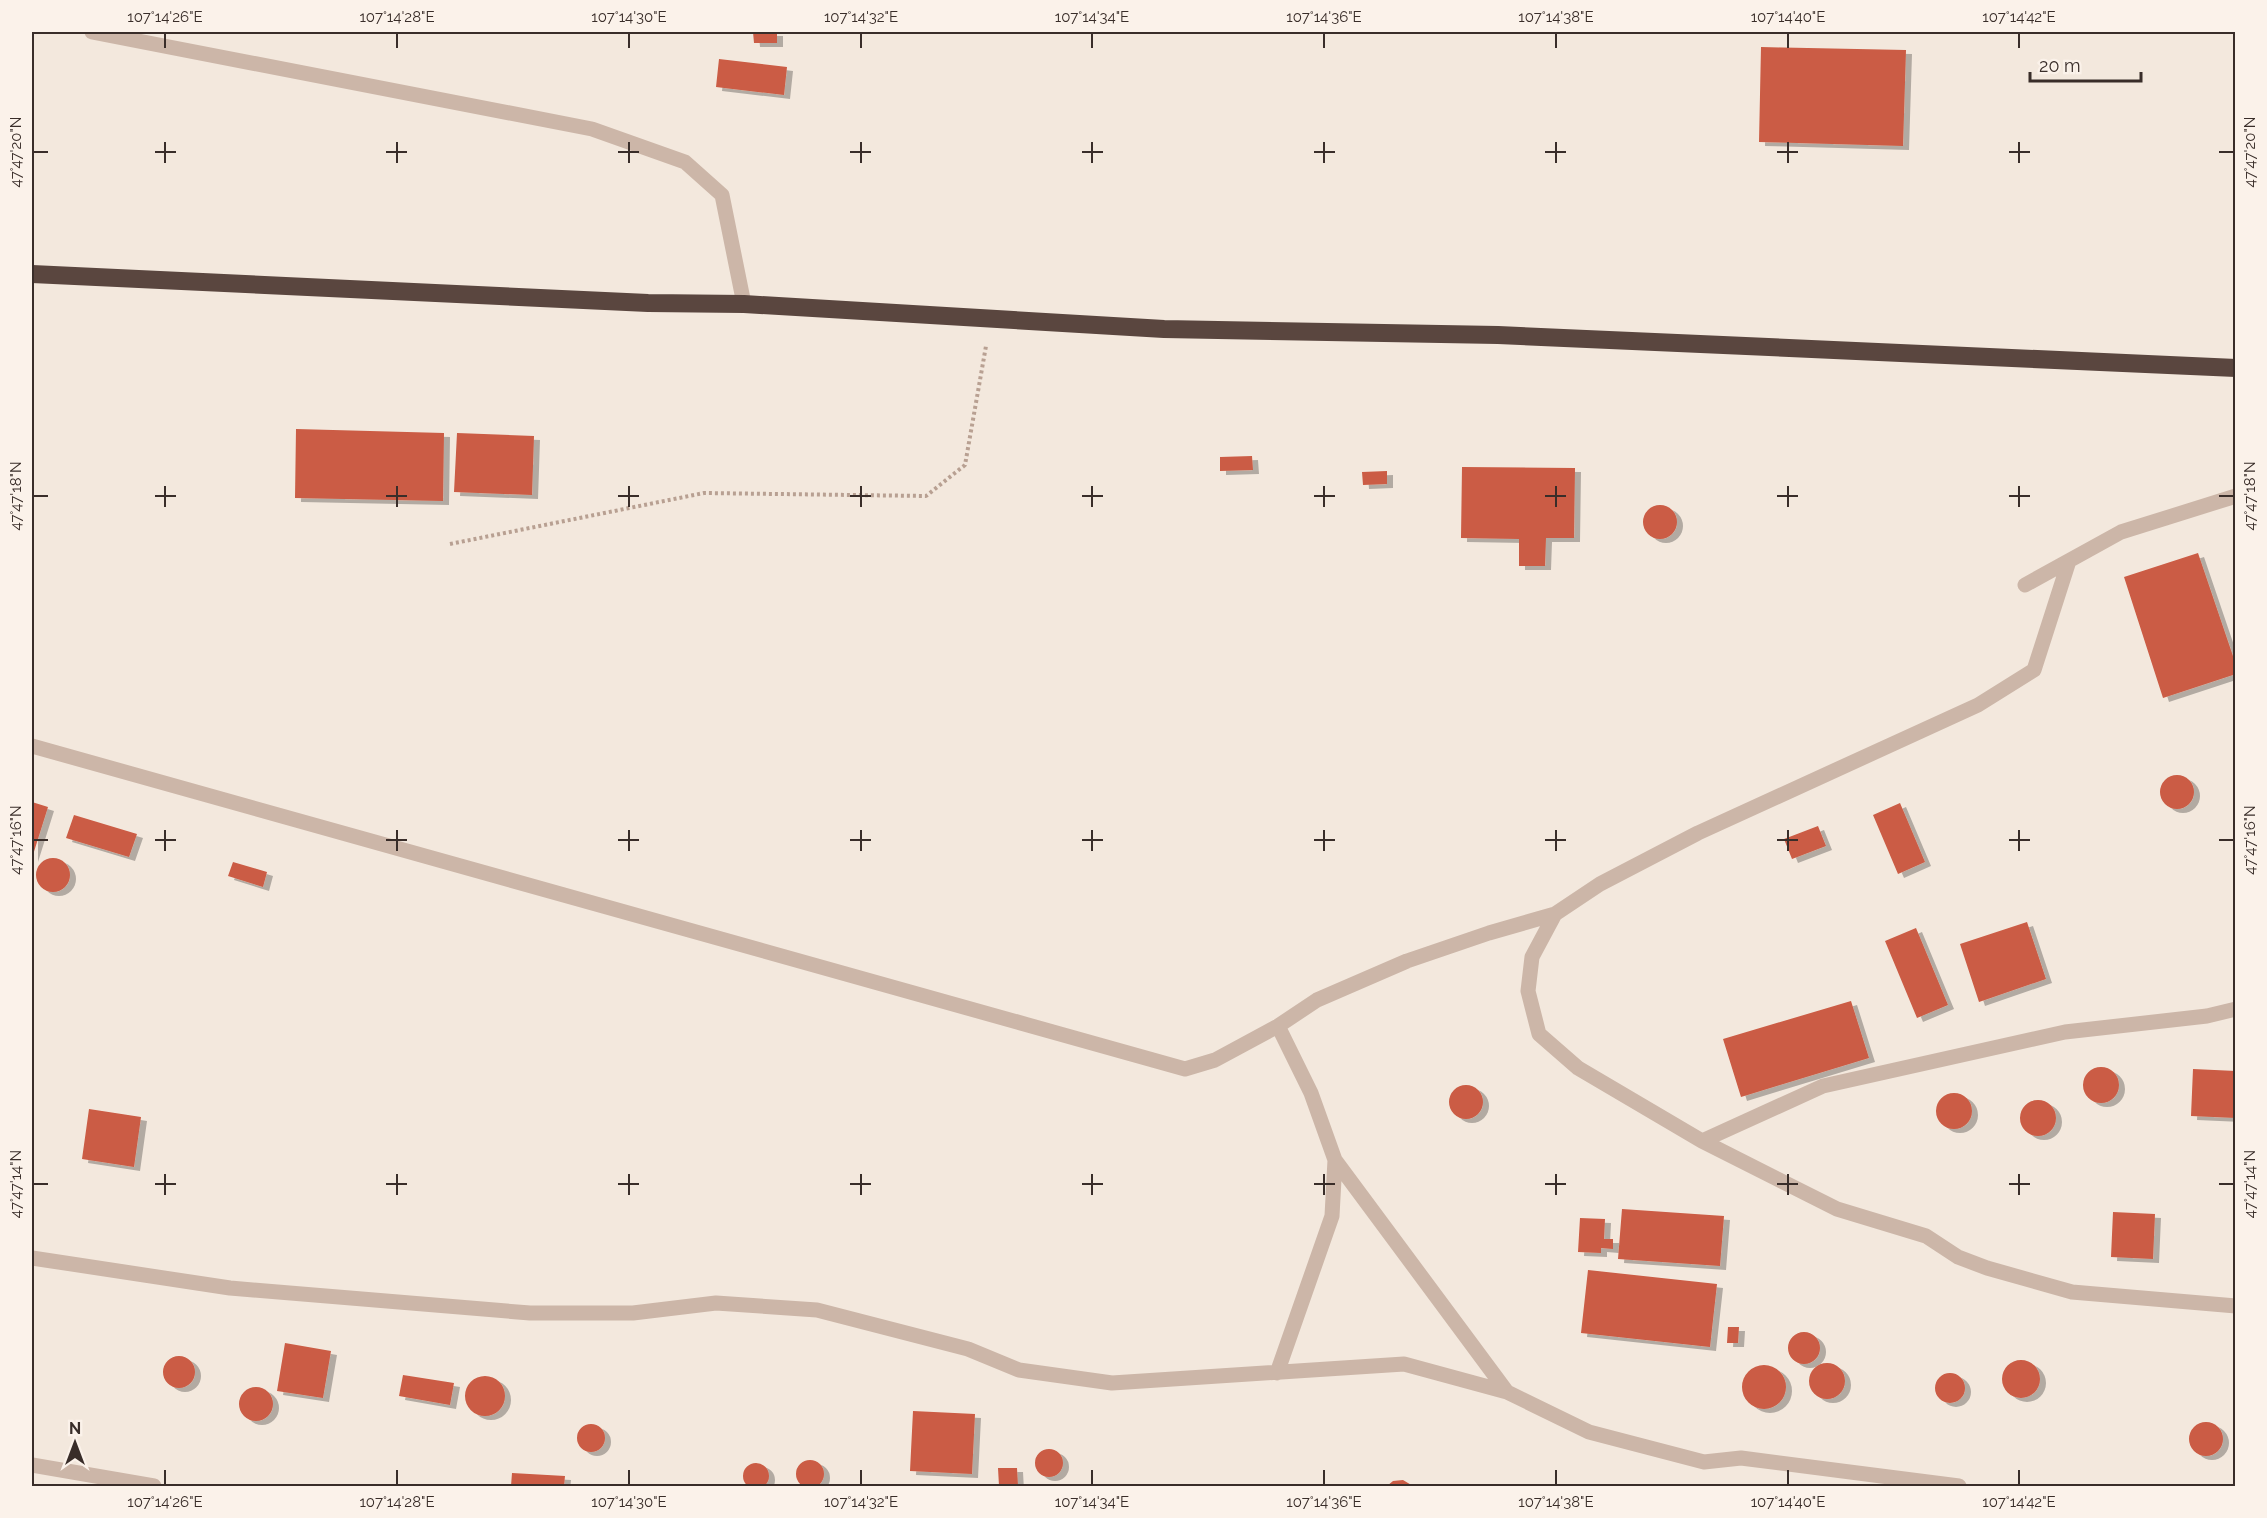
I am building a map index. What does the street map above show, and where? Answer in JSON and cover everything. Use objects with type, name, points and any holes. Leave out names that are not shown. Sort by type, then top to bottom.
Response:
[{"type":"highway","points":[[32,274],[648,303],[744,304],[1164,328],[1498,335],[2235,368]]},
{"type":"street","points":[[92,32],[592,129],[685,162],[722,195],[744,304]]},
{"type":"street","points":[[2025,585],[2121,532],[2235,496]]},
{"type":"street","points":[[32,746],[1185,1069],[1215,1060],[1278,1026],[1317,1000],[1407,961],[1489,933],[1556,914],[1600,884],[1698,833],[1978,705],[2034,670],[2069,561]]},
{"type":"street","points":[[1556,914],[1532,957],[1528,991],[1539,1034],[1578,1068],[1702,1141],[1837,1209],[1926,1236],[1958,1257],[1987,1268],[2072,1292],[2235,1306]]},
{"type":"street","points":[[1702,1141],[1823,1086],[2065,1032],[2207,1016],[2235,1009]]},
{"type":"street","points":[[1278,1026],[1311,1093],[1335,1160],[1507,1392]]},
{"type":"street","points":[[1277,1373],[1332,1216],[1335,1160]]},
{"type":"street","points":[[32,1258],[230,1288],[530,1313],[633,1313],[716,1303],[818,1310],[968,1349],[1018,1370],[1112,1383],[1404,1364],[1507,1392],[1589,1432],[1704,1462],[1741,1458],[1959,1486]]},
{"type":"street","points":[[32,1464],[154,1486]]},
{"type":"path","points":[[450,544],[704,493],[926,496],[965,465],[991,319]]},
{"type":"building","points":[[753,32],[777,32],[777,43],[754,43]]},
{"type":"building","points":[[1761,47],[1906,50],[1903,146],[1759,142]]},
{"type":"building","points":[[719,59],[787,67],[784,95],[716,87]]},
{"type":"building","points":[[296,429],[444,433],[443,501],[295,498]]},
{"type":"building","points":[[457,433],[534,436],[532,495],[454,492]]},
{"type":"building","points":[[1252,456],[1253,470],[1220,471],[1220,457]]},
{"type":"building","points":[[1462,467],[1575,468],[1574,538],[1546,538],[1545,566],[1519,566],[1519,539],[1461,538]]},
{"type":"building","points":[[1387,471],[1387,484],[1363,485],[1362,472]]},
{"type":"building","points":[[1660,505],[1672,510],[1677,522],[1672,534],[1660,539],[1648,534],[1643,522],[1648,510]]},
{"type":"building","points":[[2198,553],[2236,665],[2236,674],[2163,698],[2124,577]]},
{"type":"building","points":[[2177,775],[2189,780],[2194,792],[2189,804],[2177,809],[2165,804],[2160,792],[2165,780]]},
{"type":"building","points":[[32,802],[48,807],[32,858]]},
{"type":"building","points":[[1900,803],[1925,862],[1898,874],[1873,815]]},
{"type":"building","points":[[74,815],[137,834],[129,857],[66,838]]},
{"type":"building","points":[[1818,826],[1826,846],[1792,859],[1784,839]]},
{"type":"building","points":[[53,858],[65,863],[70,875],[65,887],[53,892],[41,887],[36,875],[41,863]]},
{"type":"building","points":[[233,862],[267,872],[263,887],[228,876]]},
{"type":"building","points":[[2027,922],[2046,979],[1979,1002],[1960,944]]},
{"type":"building","points":[[1916,928],[1948,1005],[1917,1018],[1885,941]]},
{"type":"building","points":[[1851,1001],[1869,1058],[1741,1097],[1723,1039]]},
{"type":"building","points":[[2101,1067],[2114,1072],[2119,1085],[2114,1098],[2101,1103],[2088,1098],[2083,1085],[2088,1072]]},
{"type":"building","points":[[2193,1069],[2236,1071],[2236,1118],[2191,1116]]},
{"type":"building","points":[[1466,1085],[1478,1090],[1483,1102],[1478,1114],[1466,1119],[1454,1114],[1449,1102],[1454,1090]]},
{"type":"building","points":[[1954,1093],[1967,1098],[1972,1111],[1967,1124],[1954,1129],[1941,1124],[1936,1111],[1941,1098]]},
{"type":"building","points":[[2038,1100],[2051,1105],[2056,1118],[2051,1131],[2038,1136],[2025,1131],[2020,1118],[2025,1105]]},
{"type":"building","points":[[89,1109],[141,1117],[134,1167],[82,1159]]},
{"type":"building","points":[[1622,1209],[1724,1216],[1720,1266],[1618,1259]]},
{"type":"building","points":[[2113,1212],[2155,1214],[2153,1259],[2111,1257]]},
{"type":"building","points":[[1580,1218],[1605,1219],[1604,1239],[1613,1239],[1613,1249],[1601,1248],[1601,1253],[1578,1252]]},
{"type":"building","points":[[1588,1270],[1717,1284],[1710,1347],[1581,1333]]},
{"type":"building","points":[[1728,1327],[1739,1327],[1738,1343],[1727,1343]]},
{"type":"building","points":[[1804,1332],[1815,1337],[1820,1348],[1815,1359],[1804,1364],[1793,1359],[1788,1348],[1793,1337]]},
{"type":"building","points":[[285,1343],[331,1351],[323,1398],[277,1391]]},
{"type":"building","points":[[179,1356],[190,1361],[195,1372],[190,1383],[179,1388],[168,1383],[163,1372],[168,1361]]},
{"type":"building","points":[[2021,1360],[2028,1361],[2034,1366],[2039,1372],[2039,1386],[2034,1392],[2028,1397],[2021,1398],[2014,1397],[2008,1392],[2003,1386],[2002,1379],[2003,1372],[2008,1366],[2014,1361]]},
{"type":"building","points":[[1827,1363],[1840,1368],[1845,1381],[1840,1394],[1827,1399],[1814,1394],[1809,1381],[1814,1368]]},
{"type":"building","points":[[1764,1365],[1773,1366],[1780,1371],[1785,1378],[1785,1396],[1780,1403],[1773,1408],[1764,1409],[1755,1408],[1748,1403],[1743,1396],[1742,1387],[1743,1378],[1748,1371],[1755,1366]]},
{"type":"building","points":[[1950,1373],[1961,1377],[1965,1388],[1961,1399],[1950,1403],[1939,1399],[1935,1388],[1939,1377]]},
{"type":"building","points":[[403,1375],[454,1383],[450,1405],[399,1396]]},
{"type":"building","points":[[485,1376],[499,1382],[505,1396],[499,1410],[485,1416],[471,1410],[465,1396],[471,1382]]},
{"type":"building","points":[[256,1387],[268,1392],[273,1404],[268,1416],[256,1421],[244,1416],[239,1404],[244,1392]]},
{"type":"building","points":[[913,1411],[975,1414],[972,1474],[910,1471]]},
{"type":"building","points":[[2206,1422],[2218,1427],[2223,1439],[2218,1451],[2206,1456],[2194,1451],[2189,1439],[2194,1427]]},
{"type":"building","points":[[591,1424],[601,1428],[605,1438],[601,1448],[591,1452],[581,1448],[577,1438],[581,1428]]},
{"type":"building","points":[[1049,1449],[1059,1453],[1063,1463],[1059,1473],[1049,1477],[1039,1473],[1035,1463],[1039,1453]]},
{"type":"building","points":[[810,1460],[820,1464],[824,1474],[820,1484],[810,1488],[800,1484],[796,1474],[800,1464]]},
{"type":"building","points":[[756,1463],[766,1466],[769,1476],[766,1486],[756,1489],[746,1486],[743,1476],[746,1466]]},
{"type":"building","points":[[998,1468],[1017,1468],[1018,1486],[999,1486]]},
{"type":"building","points":[[512,1473],[565,1476],[564,1486],[511,1486]]},
{"type":"building","points":[[1403,1480],[1413,1486],[1387,1486],[1393,1481]]}]
